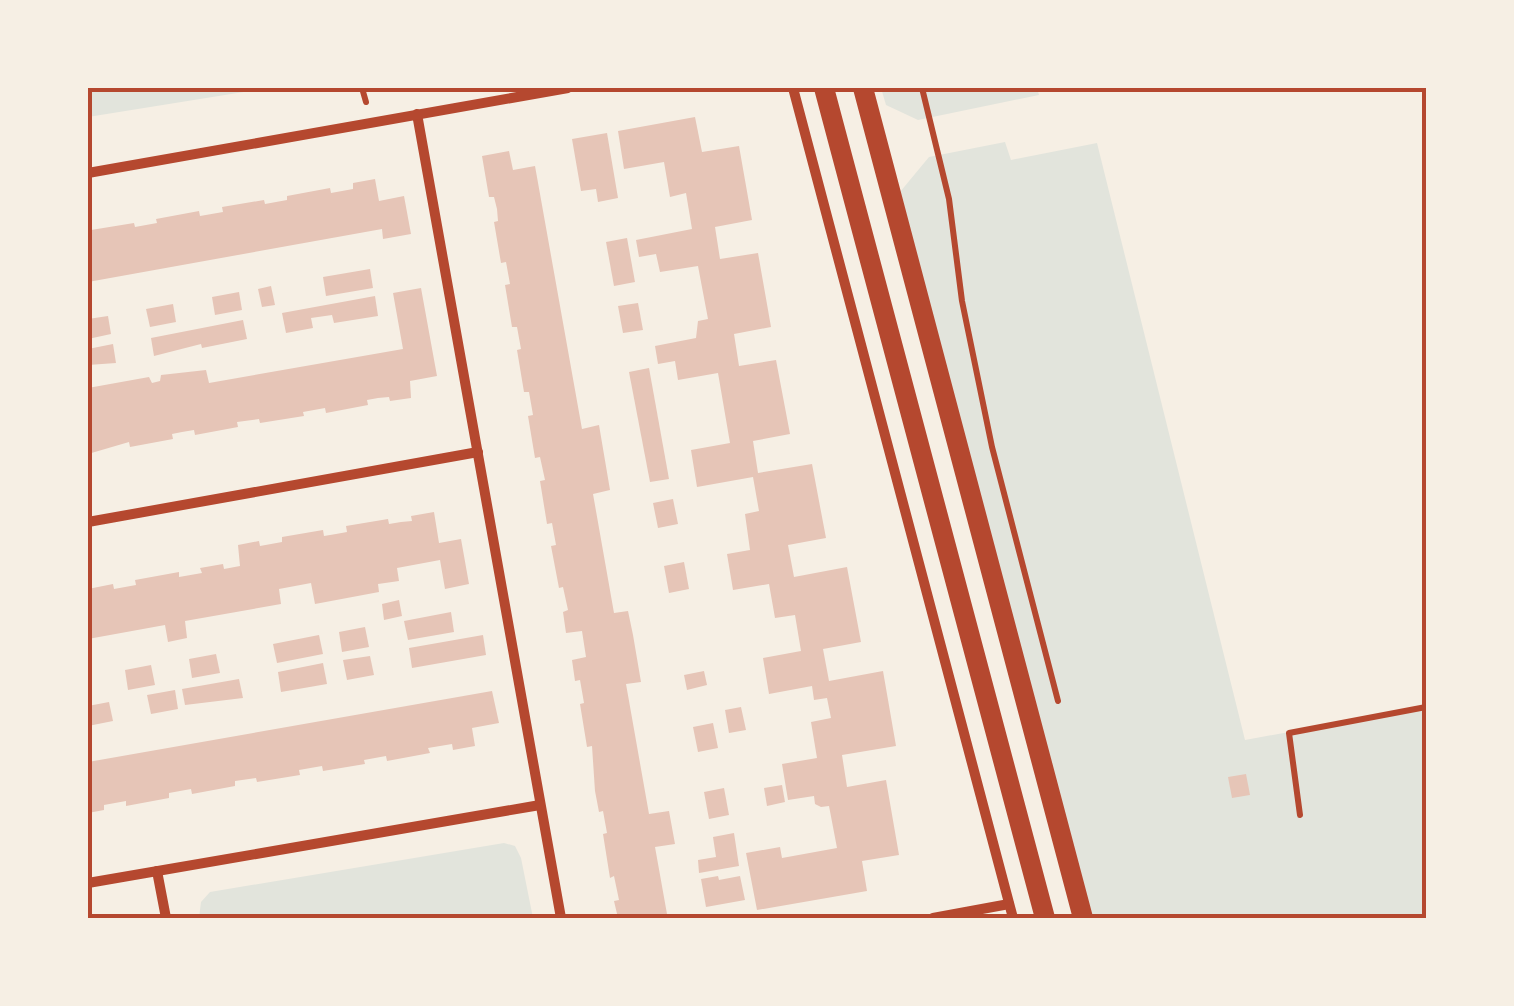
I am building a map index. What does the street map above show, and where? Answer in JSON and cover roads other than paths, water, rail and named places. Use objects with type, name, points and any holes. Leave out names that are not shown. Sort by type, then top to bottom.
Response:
[{"type":"main road","points":[[824,88],[1046,918]]},
{"type":"main road","points":[[863,88],[1083,918]]},
{"type":"street","points":[[88,172],[568,88]]},
{"type":"street","points":[[793,88],[1013,918]]},
{"type":"street","points":[[417,114],[561,918]]},
{"type":"street","points":[[88,522],[478,452]]},
{"type":"street","points":[[88,883],[540,804]]},
{"type":"street","points":[[157,871],[166,918]]},
{"type":"street","points":[[934,918],[1009,904]]}]
